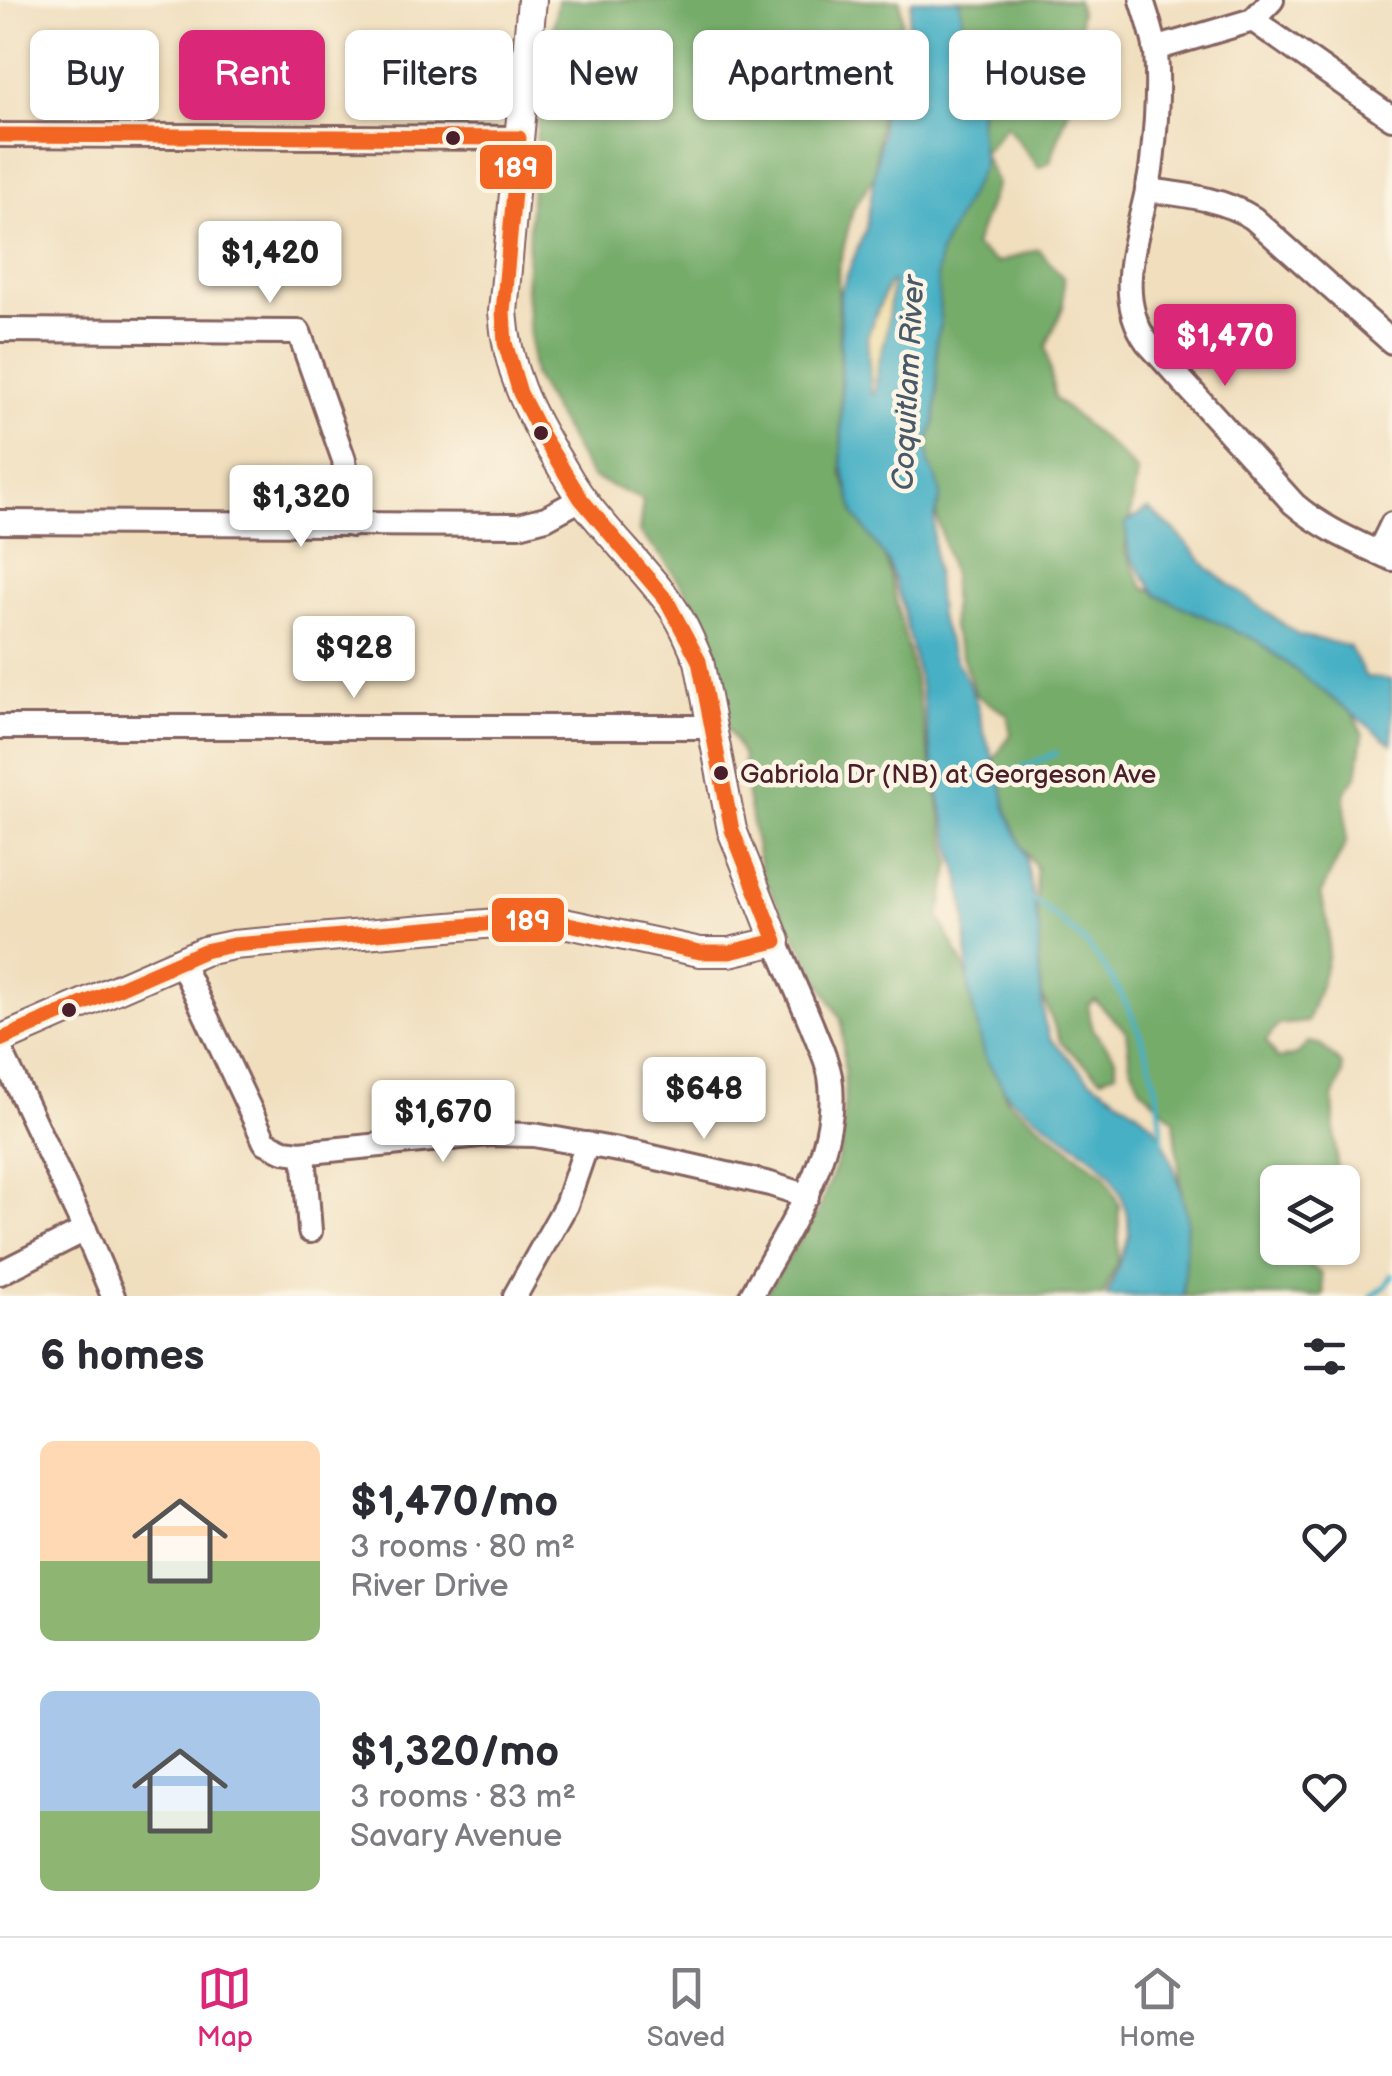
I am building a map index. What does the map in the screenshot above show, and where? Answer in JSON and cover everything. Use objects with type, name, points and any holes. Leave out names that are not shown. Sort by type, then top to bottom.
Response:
[{"type":"street","points":[[532,0],[502,312],[505,343],[520,392],[541,434],[581,499],[668,601],[698,661],[732,830],[830,1076],[828,1125],[807,1196],[751,1296]]},
{"type":"street","points":[[1142,0],[1156,49],[1152,162],[1129,276],[1133,312],[1141,334],[1294,504],[1316,522],[1385,556],[1392,524]]},
{"type":"street","points":[[1156,49],[1254,20],[1272,0]]},
{"type":"street","points":[[1254,20],[1392,118]]},
{"type":"street","points":[[0,135],[518,138]]},
{"type":"street","points":[[1148,190],[1218,202],[1253,218],[1392,342]]},
{"type":"street","points":[[0,330],[299,332],[344,460],[351,524]]},
{"type":"street","points":[[0,522],[519,525],[546,518],[581,499]]},
{"type":"street","points":[[0,727],[711,727]]},
{"type":"street","points":[[0,1040],[204,952],[233,945],[544,919],[700,952],[730,952],[776,941]]},
{"type":"street","points":[[181,962],[265,1142],[284,1151],[304,1153],[491,1134],[534,1135],[770,1184],[807,1196]]},
{"type":"street","points":[[0,1049],[114,1296]]},
{"type":"street","points":[[514,1296],[566,1205],[587,1144]]},
{"type":"street","points":[[304,1153],[310,1230]]},
{"type":"street","points":[[0,1273],[85,1230]]},
{"type":"green space","points":[[558,0],[900,0],[899,30],[693,30],[693,120],[879,120],[875,175],[853,209],[838,270],[842,475],[861,519],[885,556],[951,863],[939,917],[963,964],[1007,1100],[1105,1175],[1119,1205],[1118,1259],[1103,1296],[764,1296],[818,1212],[841,1150],[845,1090],[842,1022],[762,875],[743,756],[723,720],[710,625],[662,557],[639,532],[643,500],[591,477],[533,375],[526,289],[538,120],[673,120],[673,30],[553,30]]},
{"type":"green space","points":[[946,0],[1077,0],[1079,30],[949,30],[949,120],[1065,120],[1050,162],[1039,168],[1006,125],[983,154],[997,183],[974,246],[997,263],[1038,249],[1064,279],[1063,307],[1046,347],[1055,399],[1137,472],[1125,551],[1144,588],[1188,600],[1226,619],[1345,696],[1363,735],[1357,776],[1345,792],[1346,843],[1320,895],[1326,913],[1328,945],[1318,990],[1307,1022],[1278,1025],[1266,1041],[1277,1059],[1297,1055],[1308,1042],[1319,1044],[1342,1065],[1333,1098],[1337,1165],[1260,1165],[1260,1265],[1310,1265],[1321,1274],[1322,1296],[1177,1296],[1184,1216],[1174,1119],[1141,1088],[1130,1064],[1126,1031],[1095,1000],[1088,1005],[1092,1029],[1116,1058],[1116,1072],[1101,1078],[1061,1043],[1038,985],[1036,867],[1004,821],[990,766],[1011,734],[1007,714],[976,695],[952,629],[952,575],[925,470],[931,260]]},
{"type":"sand","points":[[893,282],[875,396],[871,393],[867,337],[888,284]]},
{"type":"water","name":"Coquitlam River","points":[[912,0],[959,0],[965,30],[949,30],[949,120],[979,120],[983,165],[940,252],[937,275],[941,324],[936,341],[935,421],[928,443],[929,464],[941,495],[933,541],[939,616],[977,704],[1006,808],[1025,854],[1040,936],[1038,960],[1044,1021],[1050,1038],[1088,1078],[1154,1125],[1163,1140],[1187,1216],[1183,1296],[1107,1296],[1129,1235],[1121,1195],[1110,1173],[1009,1097],[985,1057],[969,992],[966,917],[960,880],[935,779],[902,604],[888,562],[855,515],[842,465],[840,293],[866,228],[881,120],[929,120],[929,30],[906,30]],"holes":[[[892,282],[886,337],[875,395],[871,393],[867,337]]]},
{"type":"water","points":[[1148,509],[1176,532],[1210,570],[1298,635],[1349,646],[1366,677],[1392,680],[1392,744],[1256,640],[1157,595],[1129,555],[1125,524]]},
{"type":"waterway","points":[[995,779],[1056,753]]},
{"type":"waterway","points":[[1029,901],[1035,901],[1083,941],[1119,990],[1150,1064],[1162,1142]]},
{"type":"waterway","points":[[1372,1296],[1386,1286],[1392,1275]]},
{"type":"transit line","name":"189","points":[[0,135],[519,138],[503,312],[505,343],[520,393],[581,499],[667,601],[699,661],[732,830],[776,941],[730,952],[700,952],[545,919],[233,945],[204,951],[0,1040]]},
{"type":"place","name":"Gabriola Dr (NB) at Georgeson Ave","points":[[721,773]]}]
